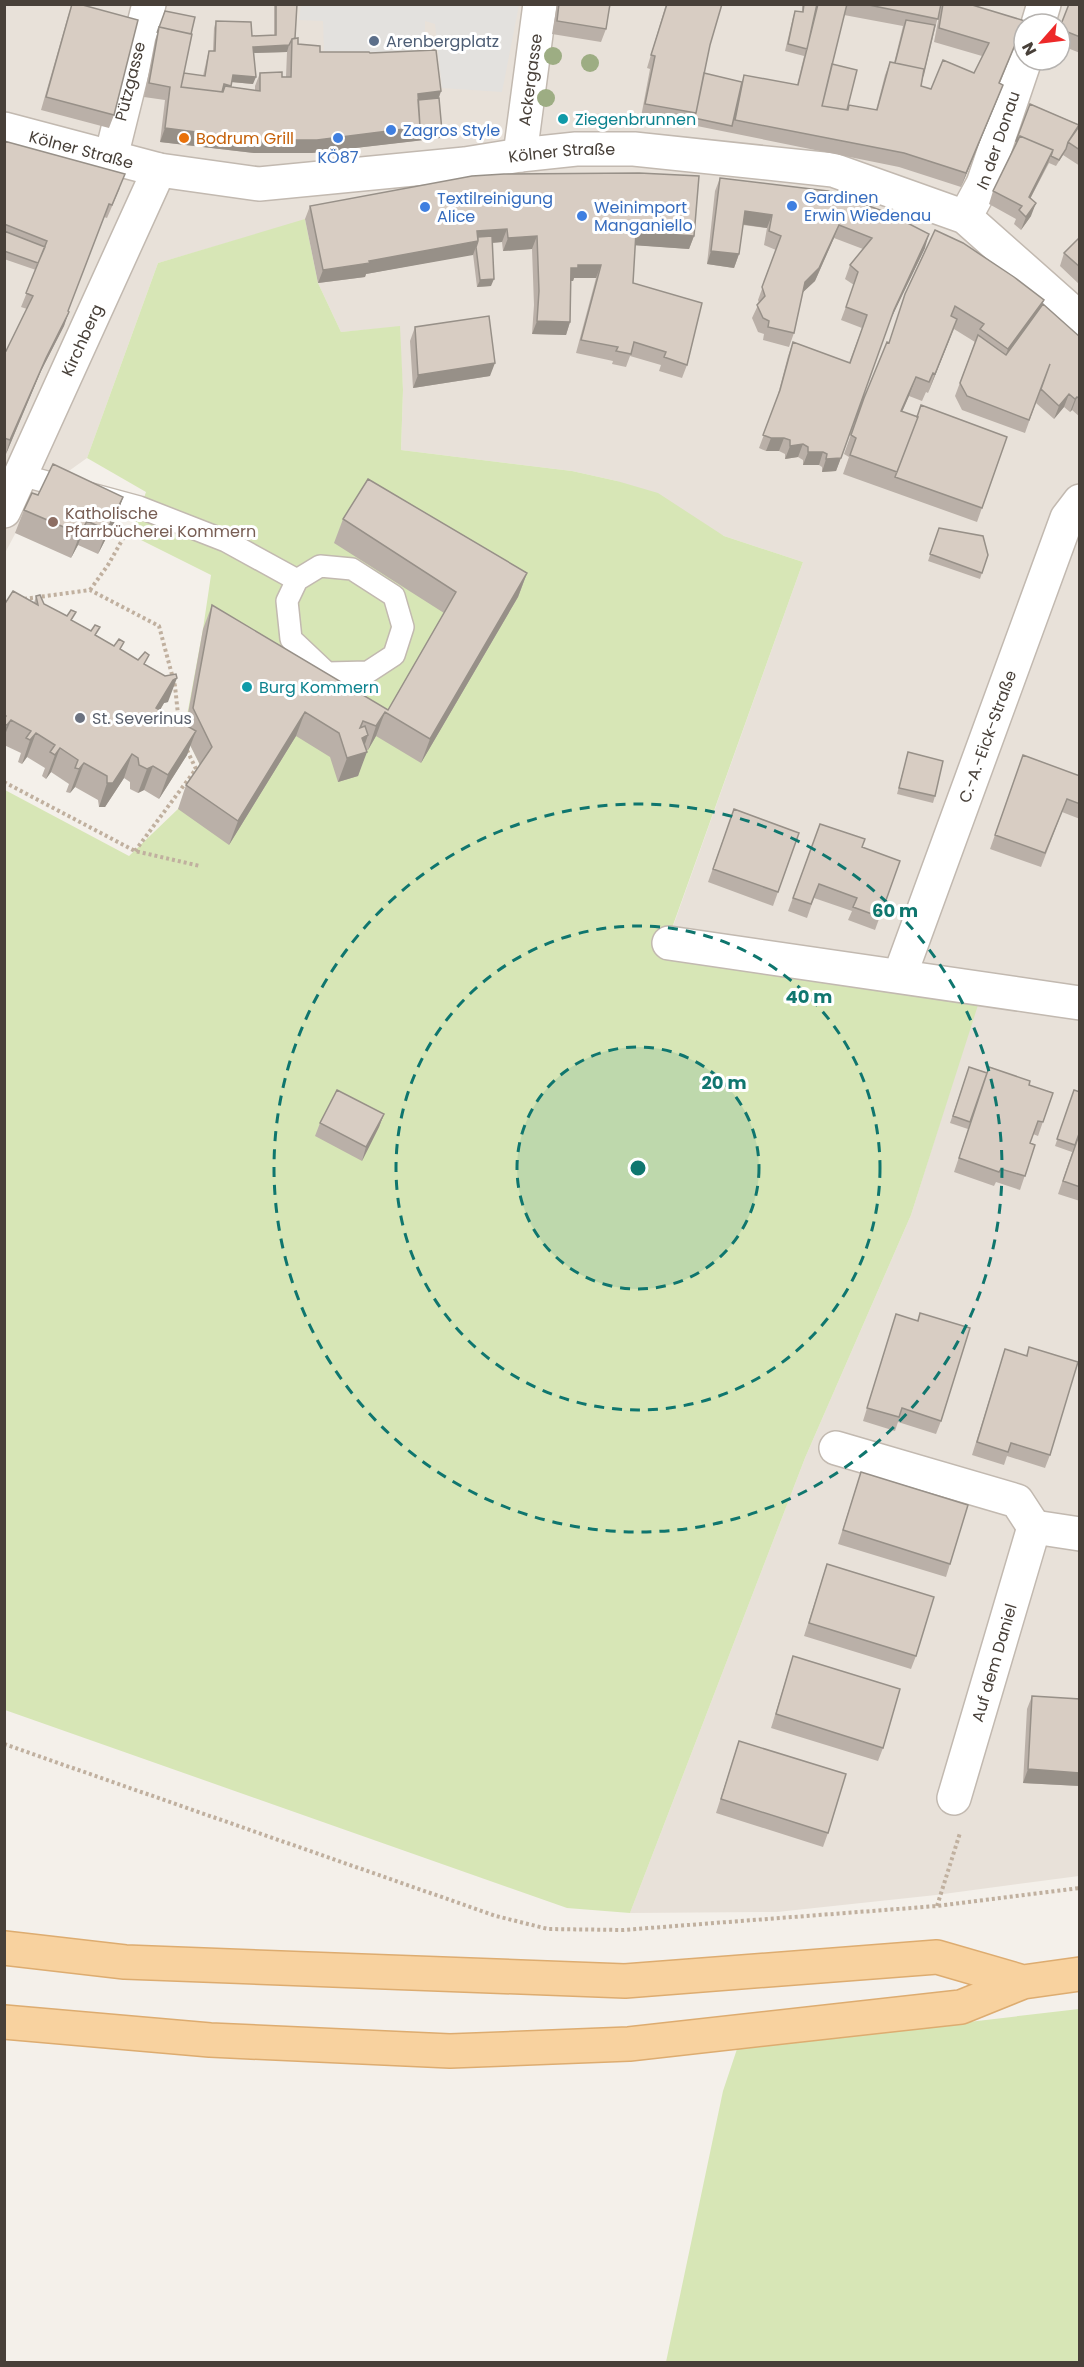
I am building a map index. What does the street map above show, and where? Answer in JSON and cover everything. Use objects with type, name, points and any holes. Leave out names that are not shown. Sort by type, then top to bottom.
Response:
[{"type":"main road","points":[[4,1948],[125,1962],[625,1981],[937,1957],[1023,1982]]},
{"type":"main road","points":[[4,2022],[210,2040],[438,2051],[629,2044],[961,2007],[1023,1982],[1080,1974]]},
{"type":"street","name":"Pützgasse","points":[[111,157],[150,4]]},
{"type":"street","name":"Ackergasse","points":[[520,155],[540,4]]},
{"type":"street","name":"In der Donau","points":[[965,218],[983,184],[1021,72]]},
{"type":"street","name":"Kölner Straße","points":[[4,129],[159,170],[259,184],[465,164],[576,149],[634,149],[833,170],[965,218],[1080,319]]},
{"type":"street","name":"Kirchberg","points":[[4,511],[13,472],[159,170]]},
{"type":"street","name":"C.-A.-Eick-Straße","points":[[900,975],[1067,518],[1080,501]]},
{"type":"street","points":[[669,943],[1080,1003]]},
{"type":"street","points":[[836,1448],[1017,1501],[1034,1527],[1080,1534]]},
{"type":"street","name":"Auf dem Daniel","points":[[954,1798],[1034,1527]]},
{"type":"lane","points":[[13,472],[139,507],[226,540],[297,580]]},
{"type":"lane","points":[[320,566],[352,569],[394,596],[403,627],[393,655],[368,672],[327,673],[291,639],[287,601],[297,580],[320,566]]},
{"type":"path","points":[[90,590],[108,565],[139,507]]},
{"type":"path","points":[[15,600],[90,590],[159,626],[175,686],[179,726]]},
{"type":"path","points":[[135,851],[196,769],[184,744]]},
{"type":"path","points":[[4,782],[135,851],[200,866]]},
{"type":"path","points":[[4,1744],[496,1916],[548,1929],[624,1930],[937,1906],[1080,1888]]},
{"type":"path","points":[[937,1906],[969,1805],[954,1798]]},
{"type":"shaded area","points":[[5,5],[1079,5],[1079,1876],[936,1895],[777,1912],[630,1913],[805,1458],[911,1215],[977,1005],[672,929],[803,562],[724,536],[617,481],[572,471],[401,450],[403,390],[399,327],[341,332],[318,283],[306,220],[158,263],[87,458],[45,488],[24,517],[5,553]]},
{"type":"shaded area","name":"Arenbergplatz","points":[[301,5],[519,5],[502,92],[442,88],[435,24],[425,21],[425,53],[324,51],[323,21],[299,20]]},
{"type":"green space","points":[[305,219],[318,283],[341,332],[400,326],[403,390],[401,450],[572,471],[617,481],[658,493],[724,536],[803,562],[672,928],[931,991],[978,1005],[911,1215],[805,1458],[630,1913],[567,1908],[5,1710],[5,790],[129,856],[178,809],[203,771],[184,732],[211,575],[131,535],[146,492],[87,458],[158,263]]},
{"type":"green space","points":[[1079,2009],[1079,2362],[666,2362],[723,2091],[737,2049]]},
{"type":"building","points":[[72,4],[138,20],[114,115],[46,97]]},
{"type":"building","points":[[276,4],[297,4],[295,38],[289,45],[253,47],[256,77],[233,75],[231,86],[224,84],[222,92],[181,87],[184,73],[205,76],[209,51],[215,51],[216,21],[251,22],[252,36],[276,35]]},
{"type":"building","points":[[559,4],[610,4],[606,29],[557,21]]},
{"type":"building","points":[[667,4],[722,4],[710,45],[696,113],[645,104],[655,56],[651,55]]},
{"type":"building","points":[[804,4],[817,4],[807,49],[788,44],[795,11],[803,12]]},
{"type":"building","points":[[818,4],[847,4],[822,106],[848,110],[849,105],[877,110],[890,62],[924,69],[921,86],[931,89],[943,60],[974,73],[989,43],[939,28],[943,4],[969,4],[1012,17],[1012,52],[999,83],[1003,85],[966,173],[904,153],[735,120],[744,75],[798,85]]},
{"type":"building","points":[[864,4],[941,4],[938,19]]},
{"type":"building","points":[[1069,4],[1080,4],[1080,37],[1072,34],[1072,12],[1066,12]]},
{"type":"building","points":[[165,11],[195,17],[191,34],[159,27]]},
{"type":"building","points":[[906,20],[935,25],[923,76],[924,69],[895,63]]},
{"type":"building","points":[[159,27],[192,34],[181,87],[223,92],[225,86],[260,91],[260,73],[282,72],[282,77],[291,77],[292,39],[298,38],[298,44],[320,46],[320,52],[370,53],[436,50],[441,91],[418,94],[420,127],[317,140],[258,140],[165,128],[170,87],[149,83]]},
{"type":"building","points":[[832,64],[857,70],[847,110],[822,106]]},
{"type":"building","points":[[704,73],[742,82],[732,126],[694,118]]},
{"type":"building","points":[[439,98],[442,131],[418,134],[420,127],[418,100]]},
{"type":"building","points":[[1030,104],[1079,125],[1059,160],[1051,156],[1053,150],[1020,136],[1016,141]]},
{"type":"building","points":[[1080,125],[1080,150],[1068,142]]},
{"type":"building","points":[[1020,136],[1053,150],[1029,197],[1036,203],[1026,217],[1019,210],[1022,206],[993,191]]},
{"type":"building","points":[[4,141],[125,174],[112,205],[109,204],[69,312],[10,440],[4,438],[4,350],[6,351],[33,296],[26,293],[47,241],[4,224]]},
{"type":"building","points":[[639,173],[699,176],[694,236],[636,232],[633,283],[702,303],[687,365],[664,357],[666,352],[634,342],[631,354],[616,351],[618,347],[581,340],[601,265],[578,265],[578,268],[571,268],[570,322],[537,321],[539,291],[537,236],[508,238],[507,229],[477,231],[478,241],[323,270],[310,206],[472,176]]},
{"type":"building","points":[[720,178],[828,191],[888,213],[929,234],[894,310],[841,458],[826,459],[827,454],[808,452],[808,447],[803,444],[790,446],[790,440],[763,435],[780,390],[793,342],[850,363],[867,315],[846,307],[858,272],[850,265],[872,238],[839,225],[819,268],[805,282],[794,333],[768,327],[769,321],[763,318],[757,305],[765,296],[762,287],[781,236],[769,231],[772,215],[745,211],[739,254],[711,251]]},
{"type":"building","points":[[935,230],[963,243],[1044,300],[1008,349],[980,329],[984,324],[955,306],[951,316],[957,319],[935,374],[933,373],[929,382],[916,377],[901,411],[918,417],[897,472],[850,455],[856,438],[851,435],[887,342],[889,343],[905,294]]},
{"type":"building","points":[[4,231],[45,247],[38,263],[4,251]]},
{"type":"building","points":[[492,236],[494,279],[480,280],[476,247],[478,237]]},
{"type":"building","points":[[1080,237],[1080,267],[1064,253]]},
{"type":"building","points":[[1043,304],[1080,337],[1080,399],[1077,397],[1075,399],[1069,394],[1059,406],[1041,389],[1050,364],[1029,420],[967,396],[960,383],[978,335],[1006,355]]},
{"type":"building","points":[[489,316],[495,363],[418,375],[415,327]]},
{"type":"building","points":[[921,405],[1007,437],[982,508],[895,477]]},
{"type":"building","points":[[53,464],[123,497],[107,530],[87,521],[80,534],[24,510],[32,493],[38,495]]},
{"type":"building","name":"Burg Kommern","points":[[368,479],[527,573],[430,739],[385,712],[376,726],[363,721],[360,728],[365,726],[368,735],[362,738],[367,752],[347,758],[339,733],[305,712],[238,821],[186,785],[212,747],[193,708],[212,605],[388,710],[456,592],[343,519]]},
{"type":"building","points":[[939,528],[983,536],[988,555],[982,573],[930,554]]},
{"type":"building","name":"St. Severinus","points":[[13,591],[38,605],[36,596],[40,595],[44,604],[67,616],[71,610],[76,612],[71,620],[91,631],[95,625],[100,627],[95,635],[114,646],[119,639],[124,642],[120,649],[138,660],[145,652],[149,655],[144,664],[165,676],[176,674],[177,678],[173,680],[156,708],[196,731],[168,775],[153,766],[147,769],[139,765],[138,758],[132,754],[113,783],[107,783],[107,776],[84,763],[79,769],[75,768],[78,760],[60,748],[55,755],[50,752],[55,745],[36,733],[30,740],[26,738],[31,731],[11,720],[7,725],[4,724],[6,716],[4,715],[4,605]]},
{"type":"building","points":[[908,752],[943,761],[935,796],[899,788]]},
{"type":"building","points":[[1023,755],[1080,776],[1080,804],[1067,799],[1045,853],[995,835]]},
{"type":"building","points":[[734,809],[799,833],[778,892],[713,869]]},
{"type":"building","points":[[820,824],[865,839],[862,847],[900,861],[880,917],[853,907],[857,898],[819,884],[811,904],[793,898]]},
{"type":"building","points":[[969,1067],[987,1073],[970,1122],[953,1116]]},
{"type":"building","points":[[989,1067],[1030,1081],[1029,1085],[1053,1093],[1043,1122],[1038,1121],[1030,1143],[1035,1145],[1025,1176],[1001,1169],[999,1172],[959,1158]]},
{"type":"building","points":[[337,1090],[384,1114],[366,1147],[320,1123]]},
{"type":"building","points":[[1074,1090],[1080,1092],[1080,1131],[1075,1145],[1057,1139]]},
{"type":"building","points":[[1080,1132],[1080,1187],[1063,1181]]},
{"type":"building","points":[[920,1313],[970,1328],[941,1421],[902,1408],[899,1417],[867,1408],[896,1314],[918,1321]]},
{"type":"building","points":[[1029,1347],[1078,1362],[1050,1455],[1011,1443],[1008,1452],[977,1442],[1005,1349],[1027,1356]]},
{"type":"building","points":[[861,1472],[968,1505],[950,1564],[843,1530]]},
{"type":"building","points":[[827,1564],[934,1597],[916,1656],[809,1623]]},
{"type":"building","points":[[793,1656],[900,1689],[883,1748],[776,1714]]},
{"type":"building","points":[[1032,1696],[1080,1699],[1080,1773],[1028,1769]]},
{"type":"building","points":[[739,1741],[846,1774],[828,1833],[721,1799]]},
{"type":"place","name":"Arenbergplatz","points":[[374,41]]},
{"type":"place","name":"Ziegenbrunnen","points":[[563,119]]},
{"type":"place","name":"Zagros Style","points":[[391,130]]},
{"type":"place","name":"Bodrum Grill","points":[[184,138]]},
{"type":"place","name":"KÖ87","points":[[338,138]]},
{"type":"place","name":"Gardinen Erwin Wiedenau","points":[[792,206]]},
{"type":"place","name":"Textilreinigung Alice","points":[[425,207]]},
{"type":"place","name":"Weinimport Manganiello","points":[[582,216]]},
{"type":"place","name":"Katholische Pfarrbücherei Kommern","points":[[53,522]]},
{"type":"place","name":"Burg Kommern","points":[[247,687]]},
{"type":"place","name":"St. Severinus","points":[[80,718]]}]
